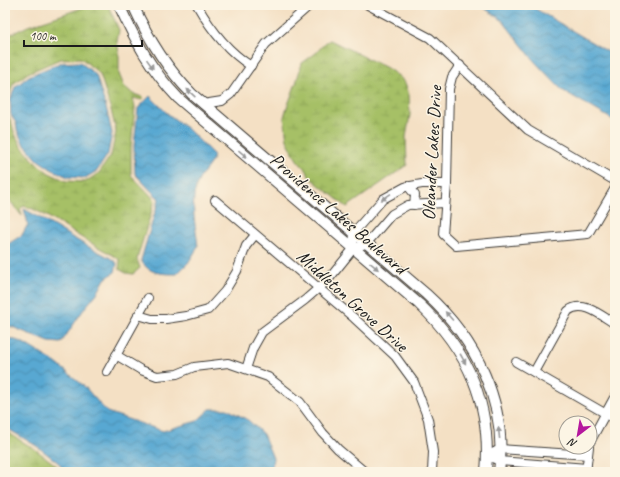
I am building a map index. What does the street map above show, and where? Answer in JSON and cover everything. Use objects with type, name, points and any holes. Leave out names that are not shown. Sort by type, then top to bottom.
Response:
[{"type":"street","name":"Providence Lakes Boulevard","points":[[119,5],[146,59],[178,98],[419,304],[434,318],[453,342],[469,370],[479,397],[485,420],[487,456],[486,472]]},
{"type":"street","name":"Providence Lakes Boulevard","points":[[133,5],[152,44],[177,79],[203,104],[367,243],[445,312],[470,345],[490,389],[497,418],[500,449],[499,472]]},
{"type":"street","points":[[197,5],[218,38],[230,50],[251,66]]},
{"type":"street","points":[[203,104],[222,101],[231,94],[266,44],[310,5]]},
{"type":"street","points":[[368,5],[430,38],[528,130],[615,181]]},
{"type":"street","name":"Oleander Lakes Drive","points":[[460,65],[452,77],[449,89],[443,234],[456,246],[588,234],[615,188]]},
{"type":"street","points":[[353,249],[354,232],[383,198],[408,186],[446,184]]},
{"type":"street","points":[[408,186],[415,195],[414,205]]},
{"type":"street","name":"Middleton Grove Drive","points":[[215,200],[354,318],[394,356],[414,382],[428,418],[433,452],[432,472]]},
{"type":"street","points":[[246,369],[253,348],[262,332],[328,280],[353,249],[367,243],[392,214],[408,205],[445,203]]},
{"type":"street","points":[[138,315],[166,319],[186,316],[208,310],[225,291],[236,271],[246,246],[255,234]]},
{"type":"street","points":[[107,372],[148,298]]},
{"type":"street","points":[[534,372],[571,308],[581,306],[587,308],[615,324]]},
{"type":"street","points":[[116,355],[141,370],[157,376],[177,374],[194,367],[210,364],[228,363],[268,377],[300,402],[323,433],[338,449],[365,472]]},
{"type":"street","points":[[516,362],[615,419]]},
{"type":"street","points":[[598,427],[615,396]]},
{"type":"street","points":[[487,456],[500,449],[558,453]]},
{"type":"street","points":[[562,455],[562,466]]},
{"type":"street","points":[[487,456],[500,461],[562,466],[587,470],[588,455]]},
{"type":"green space","points":[[91,5],[108,5],[119,30],[117,42],[119,53],[119,74],[124,86],[132,93],[144,98],[142,100],[133,98],[135,107],[131,146],[131,175],[155,200],[137,259],[140,268],[133,274],[126,273],[119,269],[120,260],[117,258],[40,212],[24,206],[20,209],[22,216],[5,195],[5,37],[28,26]],"holes":[[[81,58],[100,74],[116,132],[111,155],[99,173],[85,182],[66,181],[49,173],[36,163],[21,146],[8,115],[7,102],[13,84],[28,73],[60,59]]]},
{"type":"green space","points":[[330,40],[387,68],[400,77],[406,85],[409,95],[410,115],[406,137],[407,165],[347,207],[309,177],[307,171],[297,160],[287,140],[284,117],[302,63]]},
{"type":"green space","points":[[5,431],[36,450],[57,466],[59,472],[16,472],[9,465],[5,464]]},
{"type":"water","points":[[480,5],[529,5],[615,56],[615,121],[562,90],[535,62],[502,20]]},
{"type":"water","points":[[80,62],[96,75],[112,133],[108,154],[97,171],[85,178],[68,177],[51,169],[38,160],[23,143],[17,130],[16,123],[11,115],[10,101],[15,87],[29,76],[60,63]]},
{"type":"water","points":[[150,96],[167,113],[189,130],[214,155],[195,190],[194,214],[198,247],[188,263],[177,274],[152,271],[144,265],[141,260],[159,199],[135,174],[134,146],[138,108]]},
{"type":"water","points":[[24,209],[117,263],[115,272],[105,279],[98,292],[84,309],[61,343],[49,342],[5,324],[5,246],[22,235],[28,224]]},
{"type":"water","points":[[5,337],[22,342],[56,363],[84,386],[107,412],[163,431],[197,421],[210,409],[227,409],[248,420],[263,434],[273,458],[271,472],[63,472],[60,464],[38,447],[5,427]]}]
